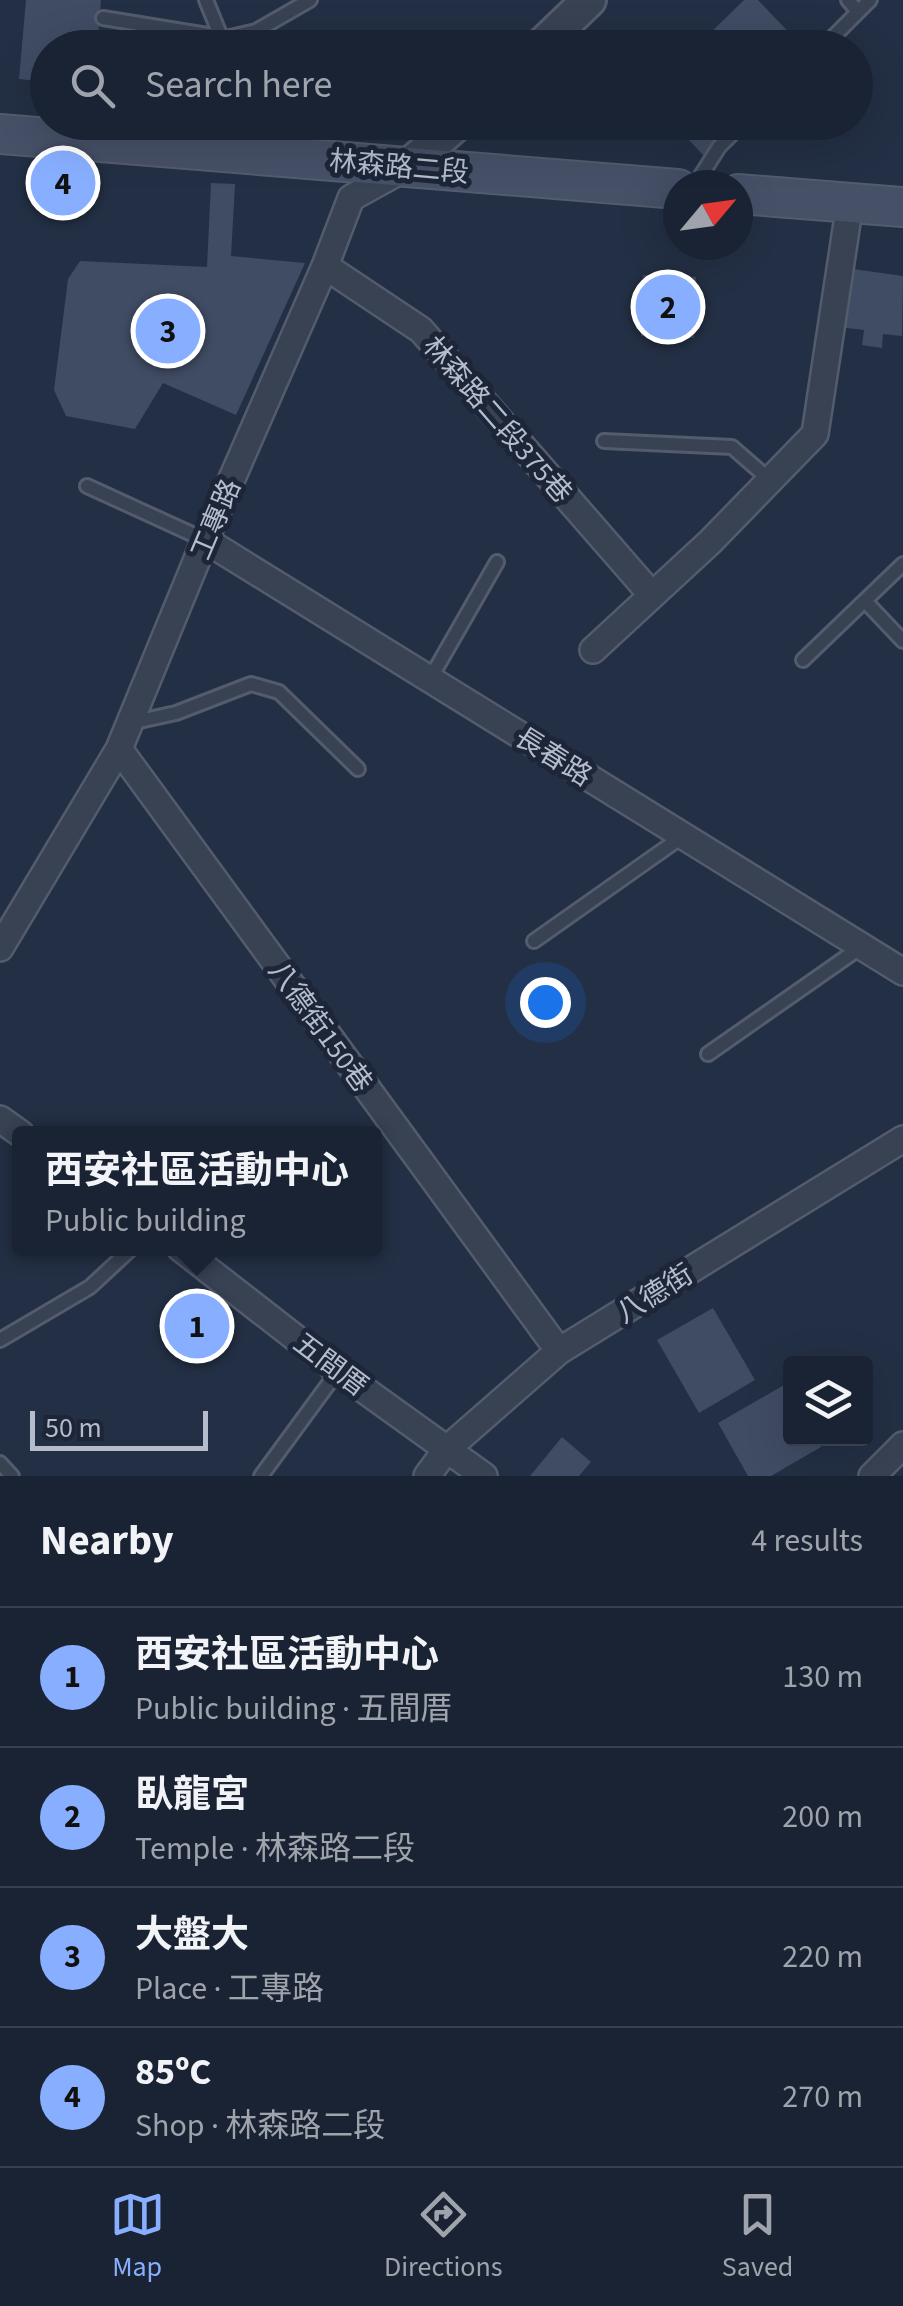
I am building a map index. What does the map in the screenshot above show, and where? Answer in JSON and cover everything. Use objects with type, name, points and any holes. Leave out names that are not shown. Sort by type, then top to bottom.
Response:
[{"type":"main road","name":"林森路二段","points":[[0,134],[30,135]]},
{"type":"main road","name":"林森路二段","points":[[271,140],[407,167],[663,188]]},
{"type":"main road","points":[[753,195],[903,207]]},
{"type":"street","points":[[558,30],[590,0]]},
{"type":"street","name":"工專路","points":[[0,948],[119,749],[326,266],[351,198],[407,167],[438,140]]},
{"type":"street","points":[[594,650],[710,542],[815,434],[850,203]]},
{"type":"street","name":"林森路二段375巷","points":[[326,266],[422,330],[651,594]]},
{"type":"street","name":"長春路","points":[[206,540],[903,972]]},
{"type":"street","name":"八德街150巷","points":[[119,749],[559,1351]]},
{"type":"street","name":"八德街","points":[[428,1476],[447,1449],[559,1351],[903,1139]]},
{"type":"street","name":"五間厝","points":[[190,1256],[338,1371],[484,1476]]},
{"type":"street","points":[[872,1476],[903,1445]]},
{"type":"lane","points":[[206,0],[217,30]]},
{"type":"lane","points":[[258,30],[310,0]]},
{"type":"lane","points":[[848,0],[858,12]]},
{"type":"lane","points":[[840,30],[870,0]]},
{"type":"lane","points":[[103,18],[177,30]]},
{"type":"lane","points":[[705,170],[726,140]]},
{"type":"lane","points":[[604,441],[732,448],[771,482]]},
{"type":"lane","points":[[86,486],[206,540]]},
{"type":"lane","points":[[430,680],[497,562]]},
{"type":"lane","points":[[802,660],[903,564]]},
{"type":"lane","points":[[865,601],[903,642]]},
{"type":"lane","points":[[130,722],[176,713],[252,684],[280,692],[358,769]]},
{"type":"lane","points":[[534,941],[683,836]]},
{"type":"lane","points":[[708,1054],[862,946]]},
{"type":"lane","points":[[0,1340],[90,1287],[123,1256]]},
{"type":"lane","points":[[261,1476],[338,1371]]},
{"type":"lane","points":[[0,1463],[12,1476]]},
{"type":"building","points":[[26,0],[101,0],[98,30],[30,30],[30,80],[19,79]]},
{"type":"building","points":[[744,0],[758,0],[787,30],[713,30]]},
{"type":"building","points":[[689,140],[720,140],[704,156]]},
{"type":"building","points":[[211,183],[235,184],[231,256],[305,263],[236,415],[163,383],[135,429],[66,416],[54,390],[68,279],[80,261],[207,267]]},
{"type":"building","points":[[846,268],[903,276],[902,336],[883,334],[882,348],[862,345],[864,330],[838,327]]},
{"type":"building","points":[[643,275],[696,277],[694,338],[641,336]]},
{"type":"building","points":[[191,1296],[226,1325],[202,1355],[167,1326]]},
{"type":"building","points":[[713,1308],[755,1380],[699,1413],[657,1340]]},
{"type":"building","points":[[783,1386],[783,1446],[821,1447],[771,1476],[748,1476],[718,1423]]},
{"type":"building","points":[[562,1437],[591,1462],[579,1476],[530,1476]]},
{"type":"place","name":"85ºC","points":[[63,183]]},
{"type":"place","name":"臥龍宮","points":[[668,307]]},
{"type":"place","name":"大盤大","points":[[168,331]]},
{"type":"place","name":"西安社區活動中心","points":[[197,1326]]}]
